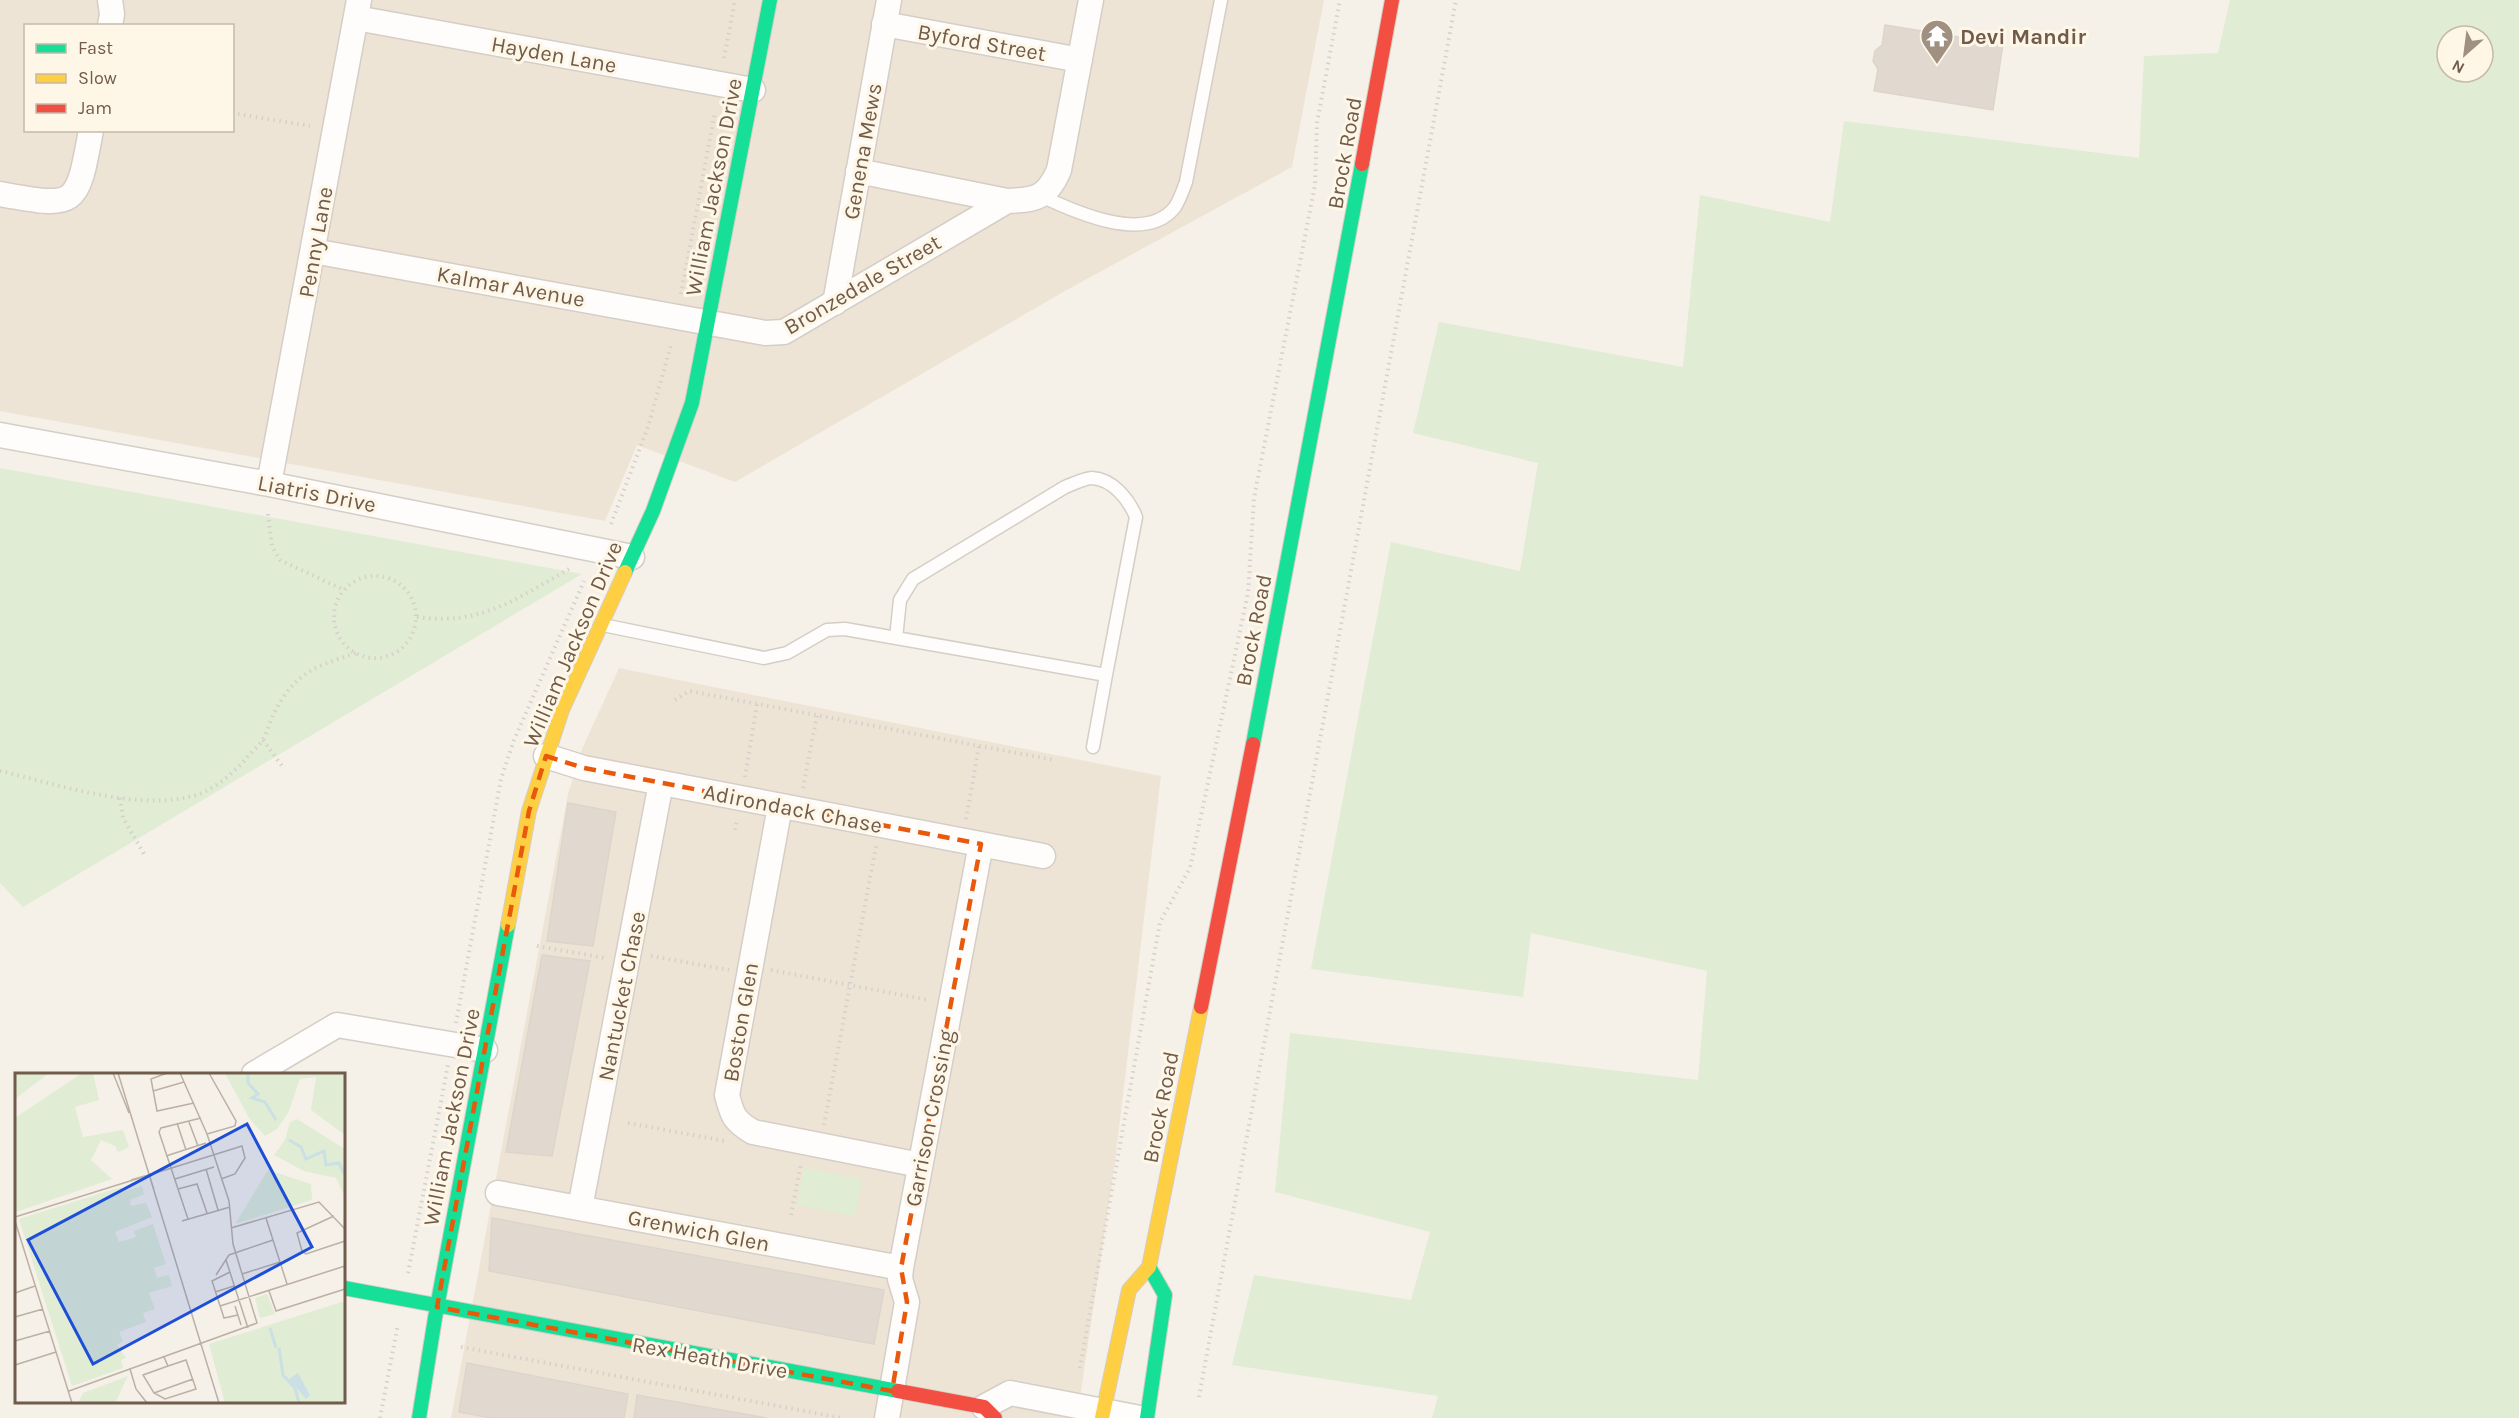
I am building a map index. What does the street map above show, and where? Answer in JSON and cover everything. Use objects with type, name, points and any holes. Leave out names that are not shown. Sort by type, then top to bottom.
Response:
[{"type":"street","points":[[110,0],[112,14],[110,24]]},
{"type":"street","name":"William Jackson Drive","points":[[419,1418],[437,1307],[529,811],[562,710],[652,511],[692,403],[710,322],[770,0]]},
{"type":"street","name":"Genena Mews","points":[[836,303],[889,0]]},
{"type":"street","points":[[858,171],[1007,201],[1027,200],[1041,196],[1052,185],[1059,170],[1090,0]]},
{"type":"street","name":"Brock Road","points":[[1103,1414],[1129,1290],[1149,1267],[1224,896],[1332,336],[1392,0]]},
{"type":"street","name":"Hayden Lane","points":[[358,9],[753,90]]},
{"type":"street","name":"Penny Lane","points":[[269,484],[358,9]]},
{"type":"street","name":"Byford Street","points":[[884,24],[1080,60]]},
{"type":"street","points":[[0,194],[49,203],[65,200],[76,190],[82,178],[91,132]]},
{"type":"street","name":"Bronzedale Street","points":[[710,322],[765,333],[784,332],[1007,201]]},
{"type":"street","name":"Kalmar Avenue","points":[[313,251],[710,322]]},
{"type":"street","name":"Liatris Drive","points":[[0,435],[269,484],[587,546],[632,557]]},
{"type":"street","name":"Adirondack Chase","points":[[546,756],[584,768],[1043,856]]},
{"type":"street","name":"Nantucket Chase","points":[[580,1208],[661,783]]},
{"type":"street","name":"Boston Glen","points":[[780,806],[727,1095],[731,1112],[739,1124],[753,1132],[920,1165]]},
{"type":"street","name":"Garrison Crossing","points":[[887,1418],[907,1302],[900,1279],[901,1268],[981,844]]},
{"type":"street","points":[[256,1073],[337,1025],[485,1050]]},
{"type":"street","name":"Grenwich Glen","points":[[498,1193],[901,1268]]},
{"type":"street","points":[[1147,1418],[1165,1295],[1149,1267]]},
{"type":"street","name":"Rex Heath Drive","points":[[345,1288],[892,1391],[989,1413],[1010,1394],[1103,1414],[1140,1418]]},
{"type":"lane","points":[[1041,196],[1082,215],[1124,224],[1151,222],[1163,217],[1174,208],[1186,182],[1221,0]]},
{"type":"lane","points":[[896,638],[900,600],[913,579],[1065,487],[1092,478],[1114,487],[1130,502],[1136,518],[1093,747]]},
{"type":"lane","points":[[602,624],[764,658],[787,653],[826,630],[845,629],[1106,675]]},
{"type":"path","points":[[724,58],[735,0]]},
{"type":"path","points":[[1080,1368],[1161,922],[1190,868],[1248,593],[1254,498],[1315,185],[1317,123],[1340,0]]},
{"type":"path","points":[[1199,1396],[1456,0]]},
{"type":"path","points":[[681,294],[715,111]]},
{"type":"path","points":[[234,112],[310,126]]},
{"type":"path","points":[[611,524],[648,427],[670,345]]},
{"type":"path","points":[[267,514],[272,546],[280,560],[344,590]]},
{"type":"path","points":[[417,617],[440,620],[457,619],[496,610],[570,568]]},
{"type":"path","points":[[369,576],[390,579],[407,591],[414,603],[417,617],[414,631],[407,643],[396,652],[383,657],[369,657],[356,653],[342,641],[335,624],[336,606],[344,590],[355,581],[369,576]]},
{"type":"path","points":[[0,771],[120,798],[161,800],[191,797],[214,786],[235,770],[263,740],[274,712],[299,679],[314,667],[356,653]]},
{"type":"path","points":[[675,700],[689,692],[1054,760]]},
{"type":"path","points":[[743,785],[757,704]]},
{"type":"path","points":[[802,794],[817,716]]},
{"type":"path","points":[[263,740],[282,766]]},
{"type":"path","points":[[965,824],[979,746]]},
{"type":"path","points":[[120,798],[123,818],[144,854]]},
{"type":"path","points":[[823,1132],[879,825]]},
{"type":"path","points":[[537,946],[613,960]]},
{"type":"path","points":[[641,954],[738,972]]},
{"type":"path","points":[[764,968],[951,1005]]},
{"type":"path","points":[[791,1215],[802,1156]]},
{"type":"path","points":[[461,1347],[842,1418]]},
{"type":"highlighted area","points":[[546,756],[584,768],[981,844],[901,1268],[907,1302],[892,1391],[437,1307],[529,811]]},
{"type":"shaded area","points":[[0,0],[1324,0],[1292,167],[1065,291],[735,482],[637,445],[605,521],[0,411]]},
{"type":"shaded area","points":[[619,668],[1161,776],[1115,1162],[1077,1418],[451,1418],[568,794],[582,749]]},
{"type":"green space","points":[[2230,0],[2519,0],[2519,1418],[1432,1418],[1438,1396],[1232,1365],[1254,1275],[1411,1300],[1430,1232],[1275,1192],[1290,1033],[1698,1080],[1707,971],[1531,933],[1523,997],[1311,969],[1391,542],[1520,571],[1538,463],[1413,433],[1439,322],[1683,367],[1700,195],[1830,222],[1844,121],[2139,158],[2144,56],[2218,53]]},
{"type":"green space","points":[[0,468],[582,574],[23,907],[0,883]]},
{"type":"green space","points":[[804,1168],[862,1179],[855,1216],[797,1205]]},
{"type":"building","name":"Devi Mandir","points":[[1885,25],[2003,44],[1993,110],[1874,91],[1878,69],[1873,61],[1875,51],[1882,45]]},
{"type":"building","points":[[568,803],[616,812],[593,946],[547,941]]},
{"type":"building","points":[[542,955],[590,961],[552,1156],[506,1152]]},
{"type":"building","points":[[492,1218],[884,1290],[874,1344],[489,1271]]},
{"type":"building","points":[[467,1363],[628,1394],[624,1418],[491,1418],[459,1412]]},
{"type":"building","points":[[637,1395],[767,1418],[634,1418]]},
{"type":"traffic: fast","points":[[625,572],[653,511],[692,403],[770,0]]},
{"type":"traffic: fast","points":[[1253,744],[1362,164]]},
{"type":"traffic: fast","points":[[419,1418],[435,1318],[508,925]]},
{"type":"traffic: fast","points":[[1147,1418],[1165,1295],[1149,1267]]},
{"type":"traffic: fast","points":[[345,1288],[898,1391]]},
{"type":"traffic: slow","points":[[508,925],[529,811],[562,710],[625,572]]},
{"type":"traffic: slow","points":[[1102,1418],[1129,1290],[1149,1267],[1201,1007]]},
{"type":"traffic: jam","points":[[1362,164],[1392,0]]},
{"type":"traffic: jam","points":[[1201,1007],[1253,744]]},
{"type":"traffic: jam","points":[[898,1391],[984,1407],[995,1418]]},
{"type":"place","name":"Devi Mandir","points":[[1937,65]]}]
